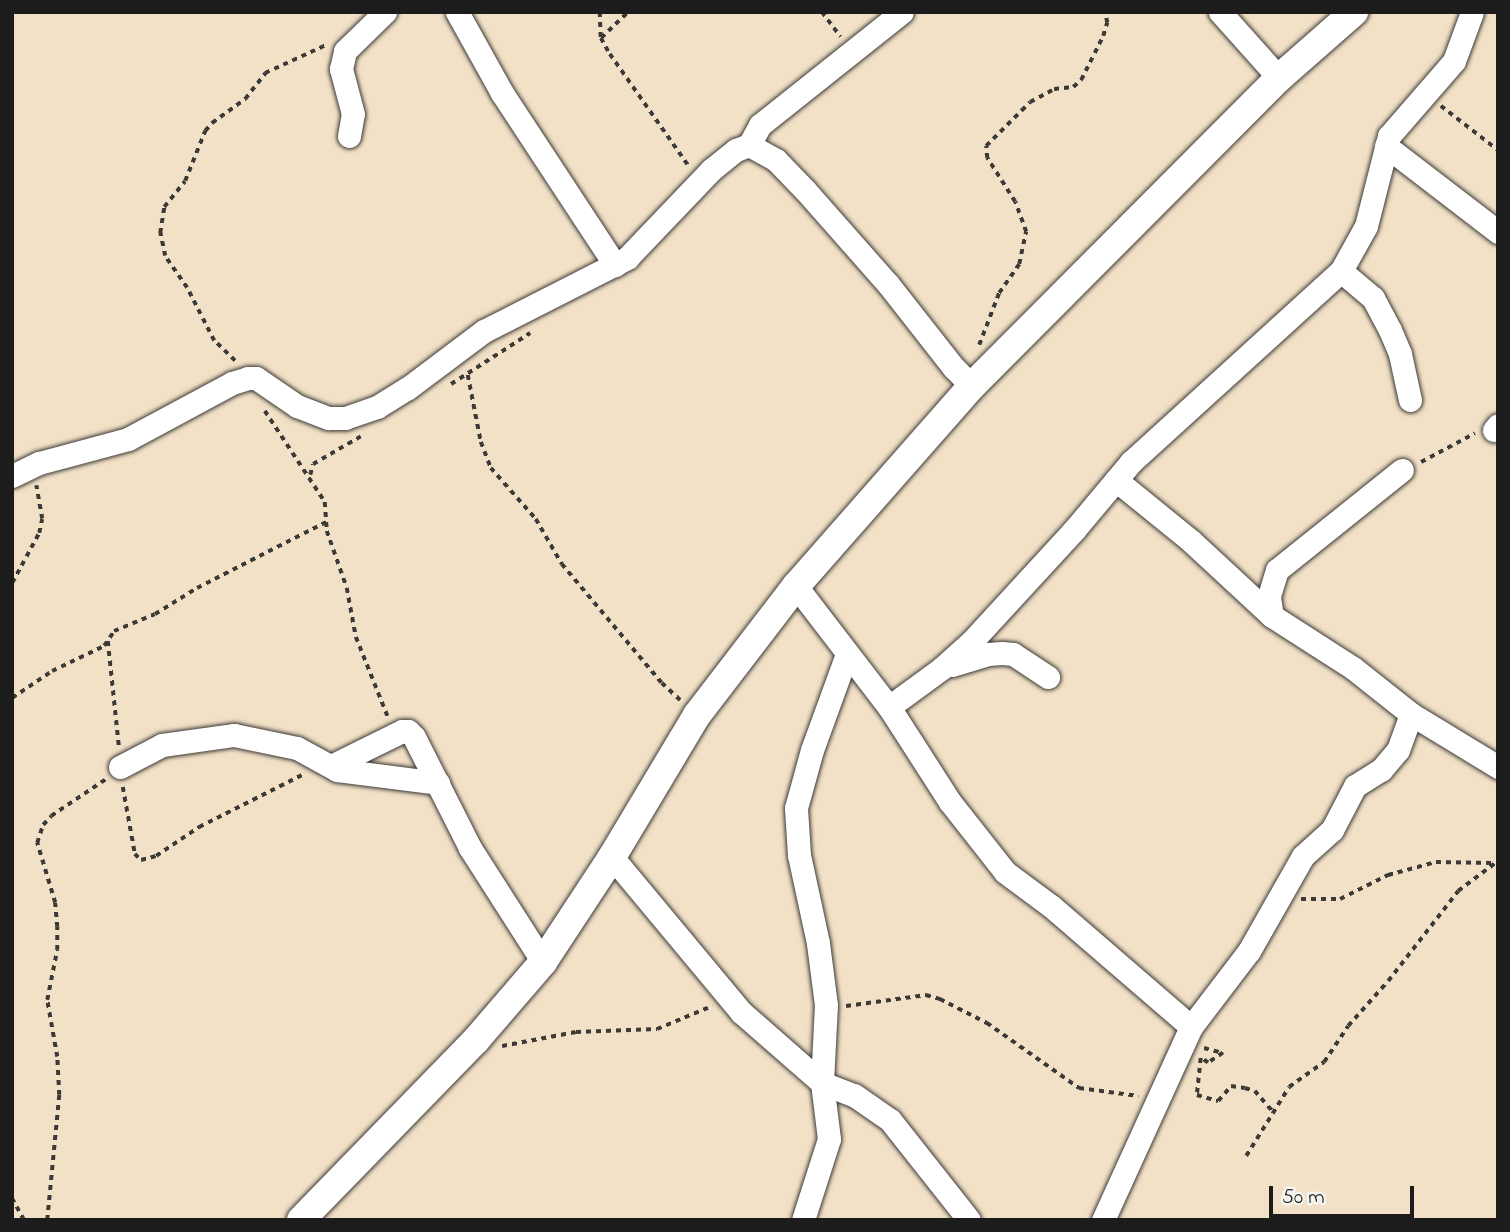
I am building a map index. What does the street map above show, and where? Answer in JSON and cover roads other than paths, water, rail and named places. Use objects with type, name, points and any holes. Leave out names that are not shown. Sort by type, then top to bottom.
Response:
[{"type":"street","points":[[349,136],[353,114],[341,69],[345,51],[385,12]]},
{"type":"street","points":[[457,12],[502,93],[615,265]]},
{"type":"street","points":[[12,476],[39,463],[128,439],[246,379],[256,378],[297,406],[329,418],[345,418],[377,407],[408,388],[484,331],[615,265],[649,237],[700,181],[736,150],[750,145],[760,125],[852,49],[902,12]]},
{"type":"street","points":[[1220,12],[1279,78]]},
{"type":"street","points":[[301,1220],[476,1040],[543,962],[612,857],[697,715],[796,586],[967,381],[1279,78],[1354,12]]},
{"type":"street","points":[[889,707],[943,668],[1005,606],[1131,462],[1341,271],[1366,226],[1386,146],[1394,130],[1454,61],[1472,12]]},
{"type":"street","points":[[750,145],[776,160],[805,190],[888,284],[967,381]]},
{"type":"street","points":[[1386,146],[1498,232]]},
{"type":"street","points":[[1341,271],[1373,298],[1400,354],[1410,400]]},
{"type":"street","points":[[1272,616],[1269,596],[1278,570],[1402,470]]},
{"type":"street","points":[[1116,480],[1191,541],[1272,616],[1353,668],[1411,714],[1498,768]]},
{"type":"street","points":[[796,586],[889,707],[950,802],[1005,872],[1051,906],[1187,1035]]},
{"type":"street","points":[[943,668],[980,656],[1003,653],[1013,654],[1048,677]]},
{"type":"street","points":[[803,1220],[829,1139],[822,1083],[826,1005],[818,943],[799,855],[796,808],[812,750],[847,654]]},
{"type":"street","points":[[1103,1220],[1187,1035],[1249,951],[1303,856],[1332,830],[1355,786],[1381,770],[1398,750],[1411,714]]},
{"type":"street","points":[[328,764],[397,733],[408,731],[414,737],[470,848],[543,962]]},
{"type":"street","points":[[120,767],[162,745],[234,735],[297,748],[337,770],[438,783]]},
{"type":"street","points":[[612,857],[730,999],[822,1083],[863,1100],[891,1121],[970,1220]]}]
